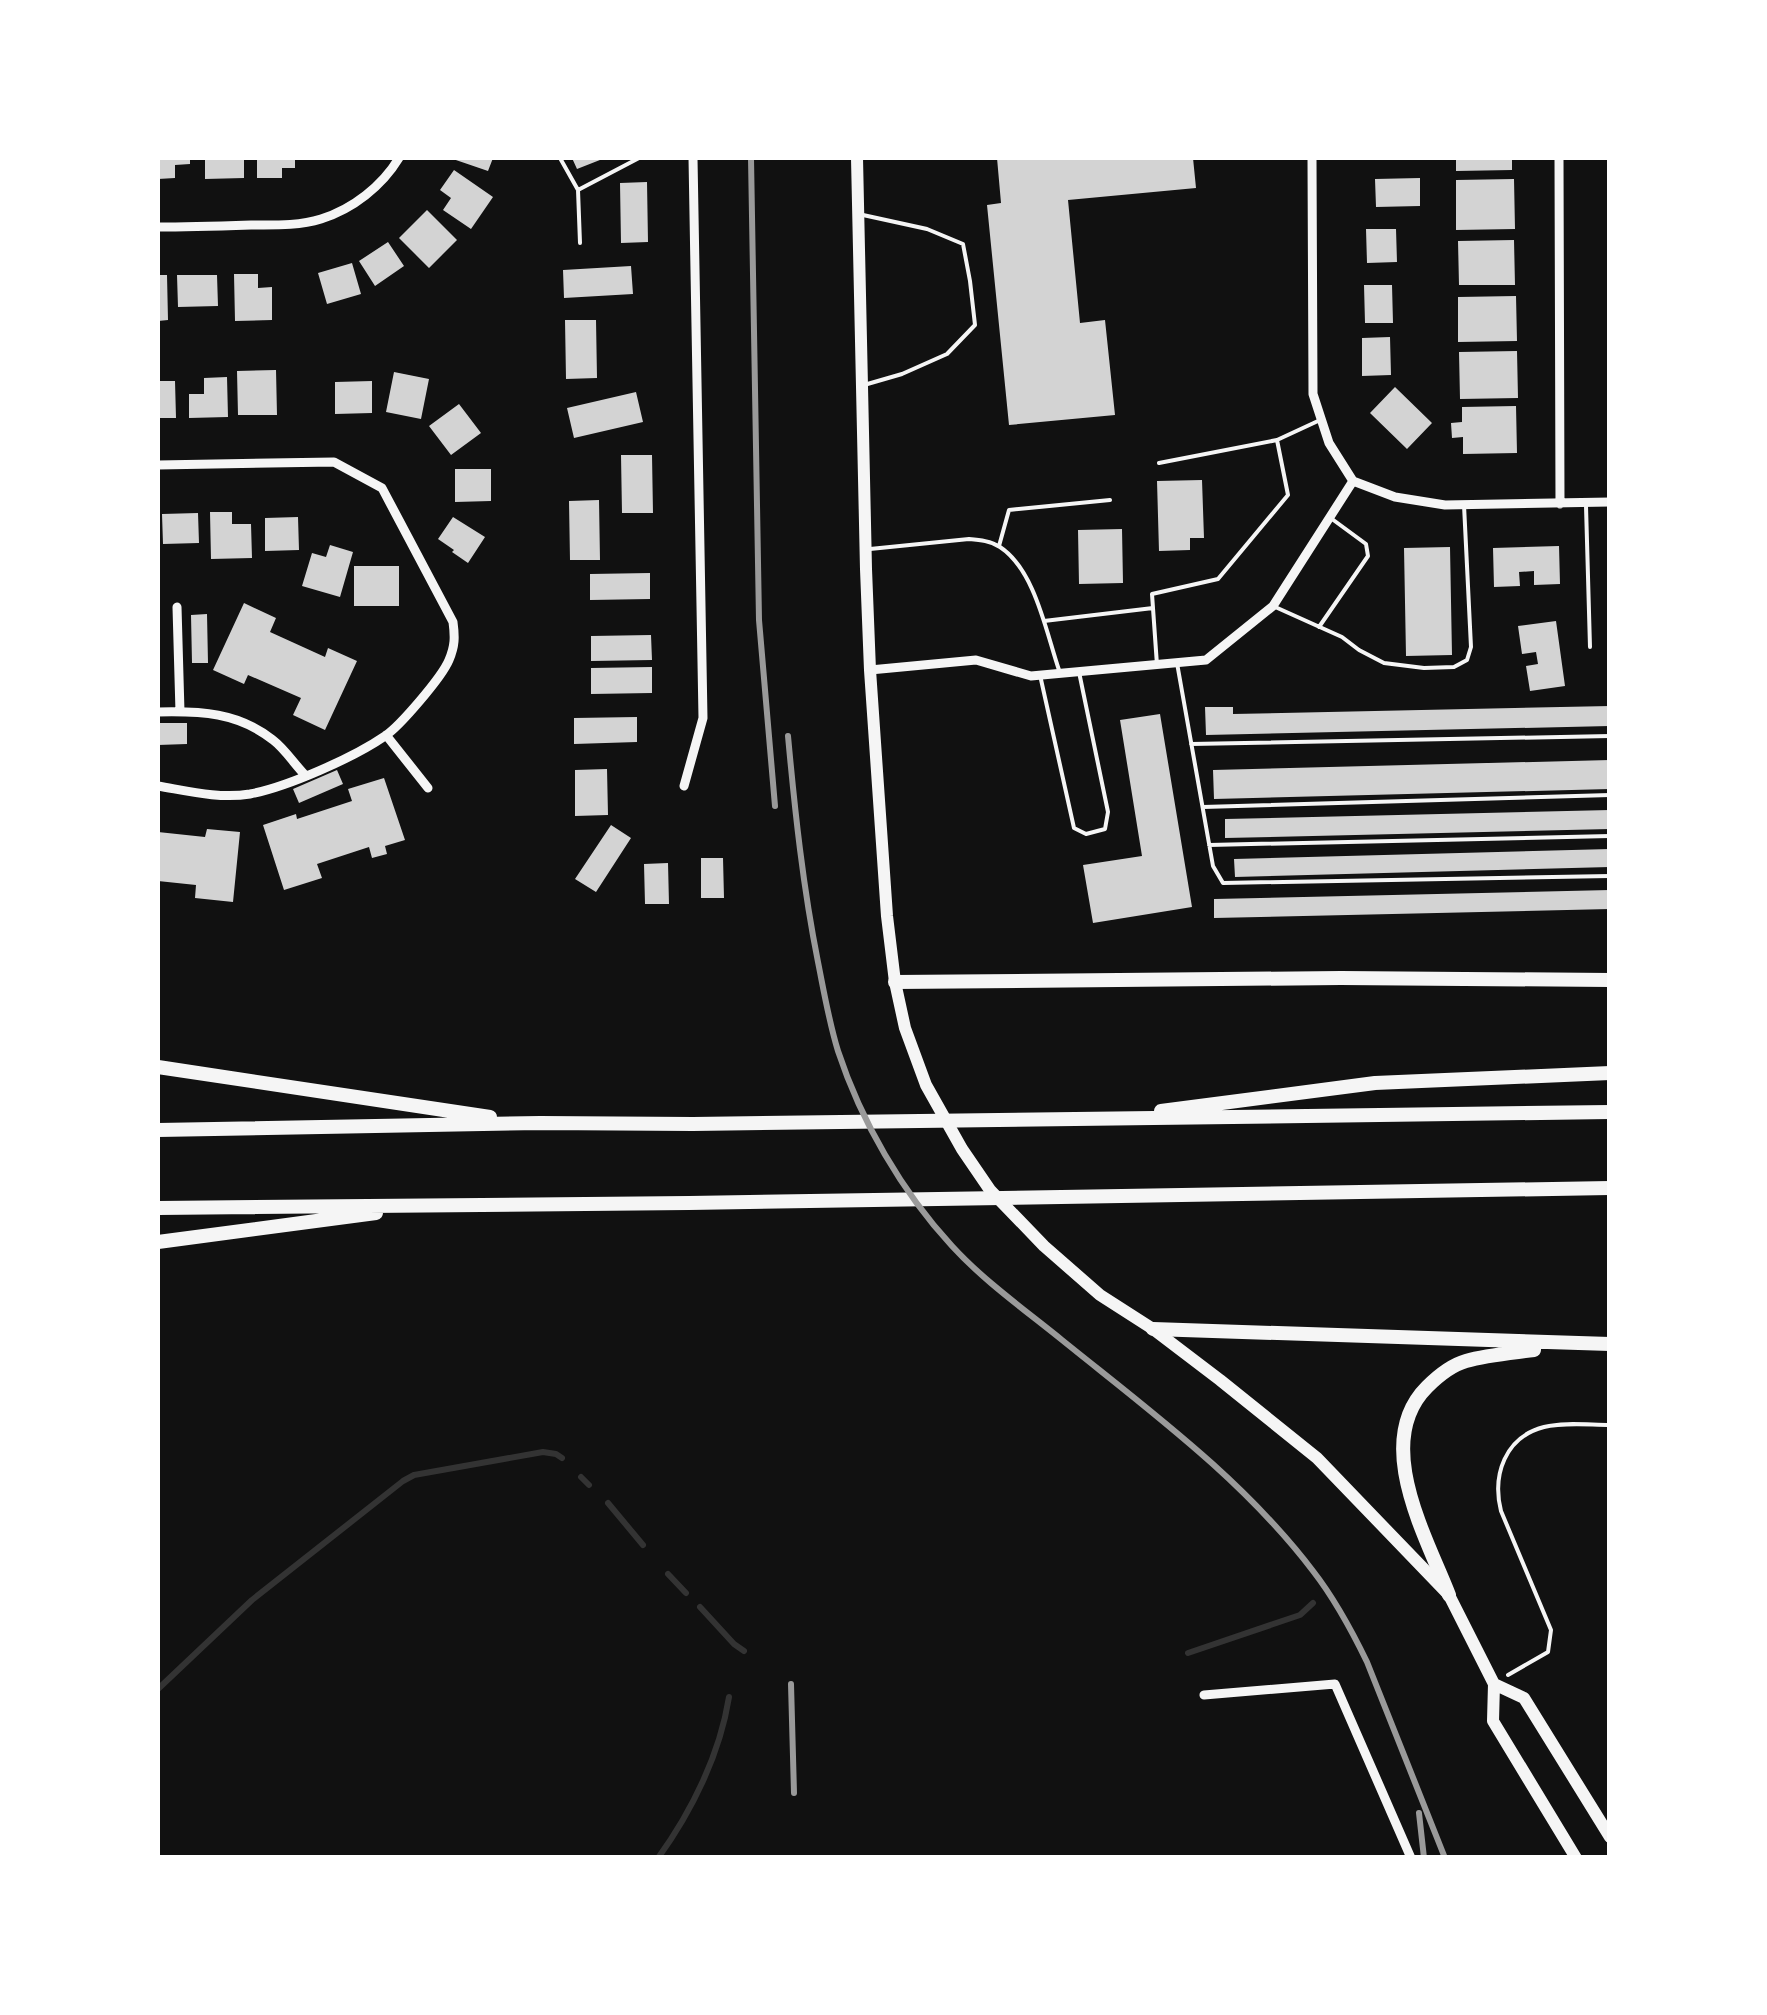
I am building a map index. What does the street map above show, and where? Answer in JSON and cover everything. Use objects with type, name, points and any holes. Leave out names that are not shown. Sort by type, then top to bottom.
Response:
[{"type":"highway","points":[[895,982],[1610,980]]},
{"type":"highway","points":[[158,1066],[540,1123]]},
{"type":"highway","points":[[1096,1119],[1375,1083],[1610,1073]]},
{"type":"highway","points":[[158,1130],[1610,1112]]},
{"type":"highway","points":[[158,1208],[1610,1188]]},
{"type":"highway","points":[[158,1242],[442,1204]]},
{"type":"highway","points":[[1152,1330],[1610,1344]]},
{"type":"highway","points":[[1449,1596],[1408,1490],[1403,1461],[1405,1432],[1415,1399],[1436,1379],[1463,1362],[1565,1344]]},
{"type":"main road","points":[[857,158],[870,670],[887,916],[905,1028],[926,1085],[990,1190],[1044,1246],[1100,1294],[1317,1458],[1449,1596],[1494,1684],[1493,1721],[1576,1858]]},
{"type":"main road","points":[[1494,1684],[1524,1698],[1610,1837]]},
{"type":"street","points":[[158,227],[290,225],[320,220],[369,192],[399,158]]},
{"type":"street","points":[[684,786],[702,718],[692,158]]},
{"type":"street","points":[[1312,158],[1314,394],[1329,443],[1353,481],[1396,497],[1445,505],[1610,502]]},
{"type":"street","points":[[1559,158],[1560,504]]},
{"type":"street","points":[[158,465],[334,462],[382,488],[453,622],[456,639],[448,664],[386,736],[306,776],[250,794],[218,796],[158,786]]},
{"type":"street","points":[[870,670],[976,660],[1040,676],[1206,660],[1273,606],[1353,481]]},
{"type":"street","points":[[177,607],[180,712]]},
{"type":"street","points":[[158,712],[208,712],[239,720],[274,740],[306,776]]},
{"type":"street","points":[[386,736],[428,788]]},
{"type":"street","points":[[1204,1695],[1336,1684],[1412,1858]]},
{"type":"lane","points":[[560,158],[578,190],[580,244]]},
{"type":"lane","points":[[578,190],[639,158]]},
{"type":"lane","points":[[858,214],[927,229],[963,244],[975,324],[947,354],[862,386]]},
{"type":"lane","points":[[1160,463],[1277,440],[1321,419]]},
{"type":"lane","points":[[1157,664],[1152,594],[1218,579],[1288,495],[1277,440]]},
{"type":"lane","points":[[999,546],[1009,510],[1110,500]]},
{"type":"lane","points":[[1586,502],[1590,646]]},
{"type":"lane","points":[[1273,606],[1342,636],[1384,663],[1424,668],[1454,666],[1467,660],[1471,647],[1464,505]]},
{"type":"lane","points":[[1319,626],[1368,556],[1366,544],[1330,517]]},
{"type":"lane","points":[[866,549],[969,539],[999,546],[1014,559],[1026,578],[1060,674]]},
{"type":"lane","points":[[1043,621],[1153,608]]},
{"type":"lane","points":[[1177,662],[1213,866],[1223,883],[1610,876]]},
{"type":"lane","points":[[1040,676],[1074,828],[1086,834],[1105,828],[1108,812],[1079,672]]},
{"type":"lane","points":[[1192,744],[1610,736]]},
{"type":"lane","points":[[1203,807],[1610,795]]},
{"type":"lane","points":[[1209,845],[1610,836]]},
{"type":"path","points":[[1494,1684],[1548,1652],[1551,1630],[1496,1492],[1506,1454],[1532,1431],[1548,1426],[1610,1425]]},
{"type":"building","points":[[158,158],[190,158],[190,164],[175,165],[175,178],[158,179]]},
{"type":"building","points":[[205,158],[244,158],[244,178],[205,179]]},
{"type":"building","points":[[257,158],[295,158],[295,168],[282,168],[282,178],[257,178]]},
{"type":"building","points":[[450,158],[493,158],[488,171]]},
{"type":"building","points":[[572,158],[605,158],[577,169]]},
{"type":"building","points":[[997,158],[1193,158],[1196,188],[1068,200],[1080,323],[1105,320],[1115,415],[1009,425],[987,205],[1001,203]]},
{"type":"building","points":[[1456,158],[1512,158],[1512,170],[1456,171]]},
{"type":"building","points":[[454,170],[493,197],[471,229],[443,210],[451,198],[440,190]]},
{"type":"building","points":[[1420,178],[1420,206],[1376,207],[1375,179]]},
{"type":"building","points":[[1514,179],[1515,229],[1456,230],[1456,180]]},
{"type":"building","points":[[647,182],[648,242],[621,243],[620,183]]},
{"type":"building","points":[[427,210],[457,240],[429,268],[399,238]]},
{"type":"building","points":[[1366,229],[1396,229],[1397,262],[1367,263]]},
{"type":"building","points":[[1514,240],[1515,285],[1459,285],[1458,241]]},
{"type":"building","points":[[388,242],[404,266],[375,286],[359,261]]},
{"type":"building","points":[[352,263],[361,294],[327,304],[318,273]]},
{"type":"building","points":[[631,266],[633,294],[564,298],[563,270]]},
{"type":"building","points":[[234,274],[258,274],[258,288],[272,287],[272,320],[235,321]]},
{"type":"building","points":[[158,275],[167,275],[168,320],[158,321]]},
{"type":"building","points":[[177,275],[217,275],[218,306],[178,307]]},
{"type":"building","points":[[1364,285],[1392,285],[1393,323],[1365,323]]},
{"type":"building","points":[[1516,296],[1517,341],[1458,342],[1458,297]]},
{"type":"building","points":[[565,320],[596,320],[597,378],[566,379]]},
{"type":"building","points":[[1390,337],[1391,375],[1362,376],[1362,338]]},
{"type":"building","points":[[1517,351],[1518,398],[1460,399],[1459,352]]},
{"type":"building","points":[[276,370],[277,415],[238,415],[237,371]]},
{"type":"building","points":[[394,372],[429,379],[421,419],[386,412]]},
{"type":"building","points":[[227,377],[228,417],[189,418],[189,394],[204,394],[204,378]]},
{"type":"building","points":[[158,381],[175,381],[176,418],[158,418]]},
{"type":"building","points":[[372,381],[372,413],[335,414],[335,382]]},
{"type":"building","points":[[1395,387],[1432,423],[1407,449],[1370,413]]},
{"type":"building","points":[[636,392],[643,422],[574,438],[567,408]]},
{"type":"building","points":[[459,404],[481,433],[451,455],[429,426]]},
{"type":"building","points":[[1516,406],[1517,453],[1463,454],[1463,437],[1452,438],[1451,423],[1462,422],[1462,407]]},
{"type":"building","points":[[621,455],[652,455],[653,513],[622,513]]},
{"type":"building","points":[[455,469],[491,469],[491,501],[455,502]]},
{"type":"building","points":[[1202,480],[1204,538],[1190,538],[1190,550],[1159,551],[1157,481]]},
{"type":"building","points":[[599,500],[600,560],[570,560],[569,501]]},
{"type":"building","points":[[210,512],[232,512],[232,524],[251,524],[252,558],[211,559]]},
{"type":"building","points":[[198,513],[199,543],[163,544],[162,514]]},
{"type":"building","points":[[298,517],[299,550],[265,551],[265,518]]},
{"type":"building","points":[[453,517],[485,537],[468,563],[438,539]]},
{"type":"building","points":[[1122,529],[1123,583],[1079,584],[1078,530]]},
{"type":"building","points":[[330,545],[353,552],[340,597],[302,586],[312,553],[326,557]]},
{"type":"building","points":[[1559,546],[1560,584],[1534,585],[1534,571],[1519,572],[1520,586],[1494,587],[1493,548]]},
{"type":"building","points":[[1450,547],[1452,655],[1406,656],[1404,548]]},
{"type":"building","points":[[354,566],[399,566],[399,606],[354,606]]},
{"type":"building","points":[[650,573],[650,599],[590,600],[590,574]]},
{"type":"building","points":[[244,603],[276,618],[270,632],[325,657],[328,648],[357,661],[325,730],[293,715],[301,698],[248,675],[244,684],[213,670]]},
{"type":"building","points":[[207,614],[208,663],[192,663],[191,615]]},
{"type":"building","points":[[1556,621],[1565,686],[1530,691],[1526,666],[1538,664],[1536,652],[1522,654],[1518,626]]},
{"type":"building","points":[[651,635],[652,660],[591,661],[591,636]]},
{"type":"building","points":[[652,667],[652,693],[591,694],[591,668]]},
{"type":"building","points":[[1610,706],[1610,726],[1206,735],[1205,707],[1233,707],[1233,714]]},
{"type":"building","points":[[1160,714],[1192,907],[1093,923],[1083,865],[1142,856],[1120,720]]},
{"type":"building","points":[[637,717],[637,742],[574,744],[574,718]]},
{"type":"building","points":[[158,723],[187,723],[187,744],[158,745]]},
{"type":"building","points":[[1610,760],[1610,789],[1214,799],[1213,770]]},
{"type":"building","points":[[607,769],[608,815],[575,816],[575,770]]},
{"type":"building","points":[[337,770],[343,784],[299,803],[293,789]]},
{"type":"building","points":[[384,778],[405,840],[385,846],[387,854],[372,858],[369,847],[317,864],[322,878],[284,890],[263,825],[296,814],[297,819],[352,801],[348,789]]},
{"type":"building","points":[[1610,810],[1610,829],[1225,838],[1225,819]]},
{"type":"building","points":[[611,825],[631,838],[596,892],[575,879]]},
{"type":"building","points":[[207,829],[240,832],[233,902],[195,898],[196,885],[158,881],[158,832],[205,837]]},
{"type":"building","points":[[1610,849],[1610,867],[1235,877],[1234,859]]},
{"type":"building","points":[[701,858],[723,858],[724,898],[701,898]]},
{"type":"building","points":[[668,863],[669,904],[645,904],[644,864]]},
{"type":"building","points":[[1610,890],[1610,909],[1214,918],[1214,899]]},
{"type":"waterway","points":[[158,1689],[252,1600],[403,1481],[414,1475],[543,1452],[562,1458]]},
{"type":"waterway","points":[[581,1477],[589,1485]]},
{"type":"waterway","points":[[608,1503],[643,1545]]},
{"type":"waterway","points":[[668,1574],[686,1593]]},
{"type":"waterway","points":[[1188,1653],[1300,1615],[1313,1603]]},
{"type":"waterway","points":[[700,1607],[744,1651]]},
{"type":"waterway","points":[[658,1858],[703,1781],[719,1740],[729,1697]]},
{"type":"railway","points":[[751,158],[759,620],[775,806]]},
{"type":"railway","points":[[788,736],[804,878],[829,1018],[847,1077],[885,1154],[916,1203],[964,1259],[1195,1448],[1257,1506],[1313,1571],[1367,1662],[1445,1858]]},
{"type":"railway","points":[[791,1684],[794,1793]]},
{"type":"railway","points":[[1419,1813],[1424,1858]]}]
